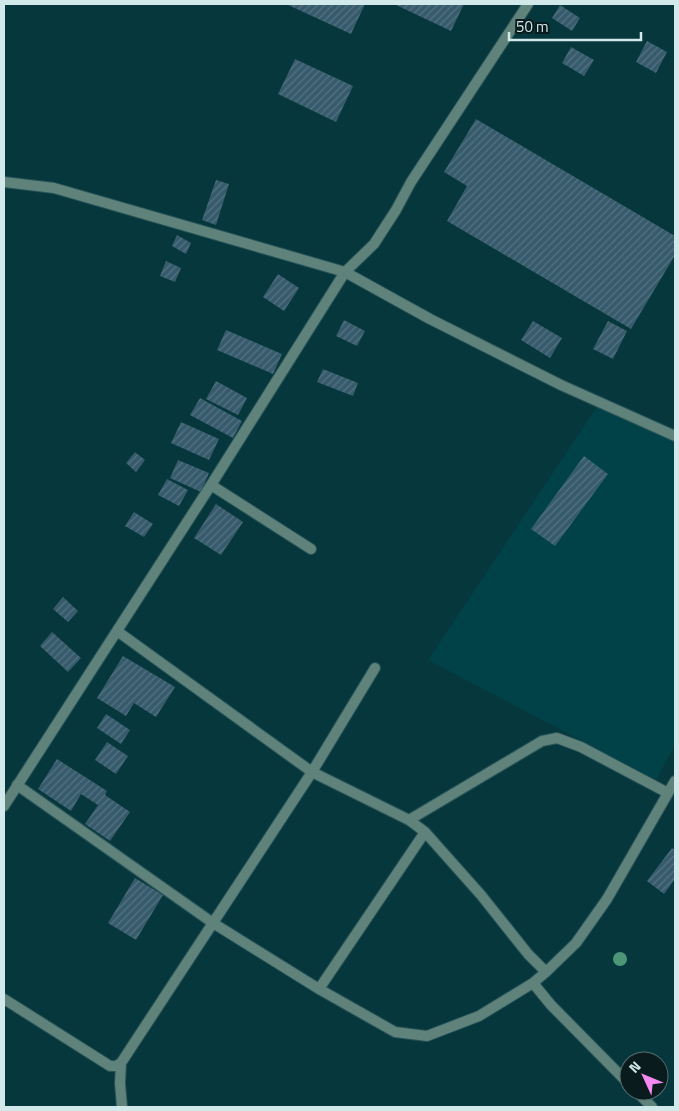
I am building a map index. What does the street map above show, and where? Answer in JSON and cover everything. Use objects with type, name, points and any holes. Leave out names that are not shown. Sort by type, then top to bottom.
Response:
[{"type":"street","points":[[4,806],[211,485],[345,272],[374,244],[411,182],[528,4]]},
{"type":"street","points":[[4,182],[54,188],[345,272],[430,319],[561,385],[675,436]]},
{"type":"street","points":[[211,485],[311,549]]},
{"type":"street","points":[[117,631],[312,772],[409,820],[425,832],[481,895],[528,954],[546,972]]},
{"type":"street","points":[[4,999],[110,1066],[116,1066],[121,1063],[312,772],[374,668]]},
{"type":"street","points":[[409,820],[542,741],[557,738],[581,747],[668,793]]},
{"type":"street","points":[[18,785],[214,923],[319,990],[396,1032],[427,1036],[479,1016],[533,983],[576,944],[607,899],[675,781]]},
{"type":"street","points":[[319,990],[425,832]]},
{"type":"street","points":[[533,983],[551,1005],[619,1074]]},
{"type":"street","points":[[121,1063],[122,1107]]},
{"type":"shaded area","points":[[600,402],[675,438],[675,745],[656,780],[428,660]]},
{"type":"building","points":[[286,4],[365,4],[351,34]]},
{"type":"building","points":[[394,4],[464,4],[451,31]]},
{"type":"building","points":[[560,5],[580,18],[572,31],[552,18]]},
{"type":"building","points":[[647,41],[667,52],[656,73],[636,62]]},
{"type":"building","points":[[571,47],[594,60],[584,76],[562,63]]},
{"type":"building","points":[[295,59],[353,86],[336,122],[278,94]]},
{"type":"building","points":[[476,119],[675,236],[675,255],[631,329],[447,221],[467,186],[444,172]]},
{"type":"building","points":[[216,180],[229,184],[216,225],[202,220]]},
{"type":"building","points":[[177,235],[191,243],[186,254],[172,246]]},
{"type":"building","points":[[166,261],[181,268],[175,282],[160,276]]},
{"type":"building","points":[[278,274],[299,288],[284,311],[263,297]]},
{"type":"building","points":[[344,320],[365,331],[357,346],[336,336]]},
{"type":"building","points":[[533,321],[562,338],[550,358],[521,340]]},
{"type":"building","points":[[608,321],[627,331],[613,359],[593,349]]},
{"type":"building","points":[[226,330],[282,354],[273,374],[217,350]]},
{"type":"building","points":[[323,369],[358,383],[353,396],[317,382]]},
{"type":"building","points":[[216,381],[247,398],[238,415],[206,399]]},
{"type":"building","points":[[200,398],[242,421],[233,438],[190,415]]},
{"type":"building","points":[[181,422],[219,439],[209,460],[171,443]]},
{"type":"building","points":[[135,452],[145,460],[136,472],[126,463]]},
{"type":"building","points":[[584,456],[608,474],[555,546],[531,529]]},
{"type":"building","points":[[178,460],[209,473],[201,492],[170,478]]},
{"type":"building","points":[[167,479],[188,490],[179,506],[158,495]]},
{"type":"building","points":[[216,504],[243,522],[221,555],[194,538]]},
{"type":"building","points":[[134,512],[153,524],[144,537],[125,526]]},
{"type":"building","points":[[63,597],[78,611],[68,622],[53,609]]},
{"type":"building","points":[[52,632],[81,658],[68,672],[40,646]]},
{"type":"building","points":[[123,656],[175,687],[156,717],[134,703],[126,716],[97,698]]},
{"type":"building","points":[[106,714],[130,730],[121,744],[97,728]]},
{"type":"building","points":[[107,742],[128,756],[116,774],[95,760]]},
{"type":"building","points":[[57,759],[107,791],[105,795],[130,812],[110,841],[85,824],[98,805],[81,794],[71,811],[38,789]]},
{"type":"building","points":[[672,848],[675,850],[675,879],[664,894],[647,881]]},
{"type":"building","points":[[135,878],[163,895],[136,940],[108,923]]}]
